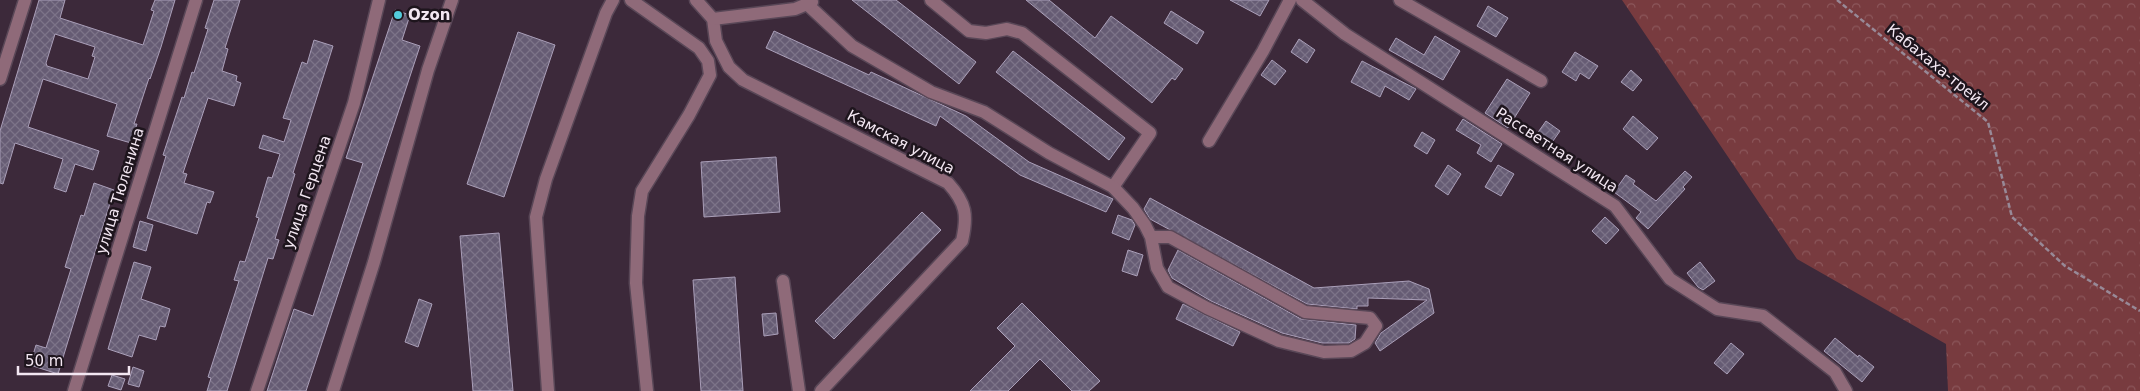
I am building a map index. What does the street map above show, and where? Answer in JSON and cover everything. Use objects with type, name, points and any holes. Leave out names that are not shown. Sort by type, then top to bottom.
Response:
[{"type":"street","points":[[0,79],[26,0]]},
{"type":"street","name":"улица Тюленина","points":[[74,391],[196,0]]},
{"type":"street","name":"улица Герцена","points":[[256,391],[354,103],[379,0]]},
{"type":"street","points":[[333,391],[374,262],[428,70],[452,0]]},
{"type":"street","points":[[548,391],[538,272],[536,217],[546,179],[606,13],[613,0]]},
{"type":"street","points":[[632,0],[699,48],[708,61],[710,75],[689,115],[642,191],[638,216],[636,283],[647,391]]},
{"type":"street","points":[[696,0],[713,19],[795,9],[810,2],[852,46],[931,92],[984,112],[1049,153],[1113,187],[1133,208],[1151,237],[1156,268],[1168,287],[1207,308],[1279,341],[1324,352],[1351,351],[1365,343],[1376,326],[1370,318],[1305,312],[1170,238],[1151,237]]},
{"type":"street","points":[[931,0],[969,31],[986,33],[1007,29],[1022,33],[1150,132],[1113,187]]},
{"type":"street","points":[[1208,141],[1263,51],[1290,0]]},
{"type":"street","name":"Рассветная улица","points":[[1302,0],[1345,34],[1616,206],[1670,278],[1716,308],[1763,316],[1834,372],[1846,391]]},
{"type":"street","points":[[1400,0],[1541,81]]},
{"type":"street","name":"Камская улица","points":[[713,19],[716,41],[720,50],[729,68],[743,80],[948,183],[960,196],[964,207],[966,222],[962,241],[821,391]]},
{"type":"street","points":[[783,281],[799,391]]},
{"type":"path","name":"Кабахаха-трейл","points":[[1837,0],[1988,122],[2012,217],[2065,266],[2140,311]]},
{"type":"green space","points":[[1622,0],[2140,0],[2140,391],[1948,391],[1946,344],[1797,259]]},
{"type":"building","points":[[39,0],[65,0],[60,18],[143,45],[154,11],[151,10],[155,0],[175,0],[134,124],[137,124],[131,143],[107,136],[117,104],[43,79],[28,127],[99,151],[93,170],[75,164],[66,192],[54,188],[63,159],[15,143],[3,184],[0,183],[0,131]],"holes":[[[55,34],[95,47],[92,56],[95,57],[88,79],[47,66],[46,63]]]},
{"type":"building","points":[[214,0],[240,0],[225,48],[228,49],[222,71],[237,76],[236,81],[241,83],[234,106],[208,98],[183,173],[187,174],[184,183],[214,192],[210,203],[207,202],[197,234],[147,218],[166,156],[163,155],[182,97],[184,98],[192,72],[194,73],[208,29],[205,28]]},
{"type":"building","points":[[852,0],[896,0],[976,62],[959,84]]},
{"type":"building","points":[[1026,0],[1049,0],[1095,38],[1111,16],[1183,69],[1175,80],[1172,78],[1152,103]]},
{"type":"building","points":[[1230,0],[1269,0],[1260,16]]},
{"type":"building","points":[[1488,6],[1508,18],[1496,37],[1477,26]]},
{"type":"building","points":[[395,10],[410,15],[402,40],[420,46],[306,391],[267,391],[294,309],[313,316],[363,163],[346,158]]},
{"type":"building","points":[[1171,11],[1204,32],[1197,44],[1164,23]]},
{"type":"building","points":[[774,31],[869,75],[871,72],[966,116],[1029,162],[1113,199],[1106,212],[1020,175],[940,116],[936,126],[766,48]]},
{"type":"building","points":[[518,32],[555,45],[504,197],[467,184]]},
{"type":"building","points":[[1435,36],[1460,51],[1443,80],[1389,50],[1396,38],[1424,55]]},
{"type":"building","points":[[1299,39],[1315,50],[1307,63],[1291,52]]},
{"type":"building","points":[[314,40],[333,46],[293,173],[295,174],[275,239],[279,240],[273,259],[268,258],[227,391],[207,391],[211,378],[208,377],[239,281],[234,280],[240,261],[245,262],[259,218],[256,217],[268,177],[272,178],[280,154],[259,148],[263,135],[284,142],[291,120],[283,118],[302,62],[307,64]]},
{"type":"building","points":[[1013,51],[1125,138],[1109,160],[996,72]]},
{"type":"building","points":[[1575,52],[1598,66],[1589,79],[1580,73],[1576,81],[1562,72]]},
{"type":"building","points":[[1272,60],[1286,71],[1275,85],[1261,75]]},
{"type":"building","points":[[1362,61],[1416,89],[1409,100],[1385,86],[1380,97],[1351,82]]},
{"type":"building","points":[[1631,70],[1642,80],[1633,91],[1621,82]]},
{"type":"building","points":[[1507,79],[1530,93],[1508,128],[1485,113]]},
{"type":"building","points":[[1633,116],[1658,138],[1647,150],[1623,129]]},
{"type":"building","points":[[1463,119],[1502,144],[1491,162],[1477,153],[1481,145],[1456,130]]},
{"type":"building","points":[[1546,121],[1560,131],[1548,148],[1534,138]]},
{"type":"building","points":[[1422,132],[1435,140],[1427,154],[1414,146]]},
{"type":"building","points":[[776,157],[780,212],[704,217],[701,162]]},
{"type":"building","points":[[1448,165],[1461,174],[1448,195],[1435,186]]},
{"type":"building","points":[[1498,165],[1514,174],[1501,196],[1485,187]]},
{"type":"building","points":[[1685,171],[1692,177],[1683,187],[1685,189],[1648,229],[1636,218],[1641,212],[1614,192],[1626,175],[1635,181],[1633,184],[1656,201]]},
{"type":"building","points":[[94,183],[114,190],[58,374],[30,365],[36,345],[46,348],[71,269],[65,267],[81,215],[84,216]]},
{"type":"building","points":[[1150,198],[1314,288],[1409,281],[1429,289],[1434,313],[1380,351],[1375,343],[1381,333],[1427,300],[1368,298],[1368,306],[1357,306],[1357,309],[1307,304],[1150,219],[1144,209]]},
{"type":"building","points":[[922,212],[941,230],[834,339],[815,321]]},
{"type":"building","points":[[1118,215],[1132,220],[1135,225],[1129,240],[1112,233]]},
{"type":"building","points":[[1605,217],[1619,230],[1606,244],[1592,231]]},
{"type":"building","points":[[140,221],[153,225],[146,251],[133,247]]},
{"type":"building","points":[[499,233],[513,391],[473,391],[460,236]]},
{"type":"building","points":[[1128,250],[1143,255],[1137,276],[1122,271]]},
{"type":"building","points":[[1178,250],[1301,319],[1356,325],[1355,339],[1349,343],[1322,343],[1282,333],[1211,301],[1172,278],[1168,270]]},
{"type":"building","points":[[134,262],[151,267],[141,299],[170,309],[165,327],[160,326],[156,340],[139,335],[132,357],[108,349]]},
{"type":"building","points":[[1700,262],[1715,281],[1703,290],[1698,287],[1687,273]]},
{"type":"building","points":[[735,277],[743,391],[701,391],[693,280]]},
{"type":"building","points":[[419,299],[432,304],[418,347],[405,342]]},
{"type":"building","points":[[1022,303],[1100,381],[1089,391],[1072,391],[1040,359],[1008,391],[970,391],[1015,346],[997,328]]},
{"type":"building","points":[[1183,304],[1240,332],[1233,346],[1176,319]]},
{"type":"building","points":[[776,313],[778,334],[764,336],[762,314]]},
{"type":"building","points":[[1835,338],[1858,357],[1859,355],[1874,367],[1862,382],[1824,351]]},
{"type":"building","points":[[1731,343],[1744,354],[1727,374],[1714,363]]},
{"type":"building","points":[[133,367],[144,371],[139,387],[128,384]]},
{"type":"building","points":[[112,375],[125,379],[121,390],[108,386]]},
{"type":"place","name":"Ozon","points":[[398,15]]}]
